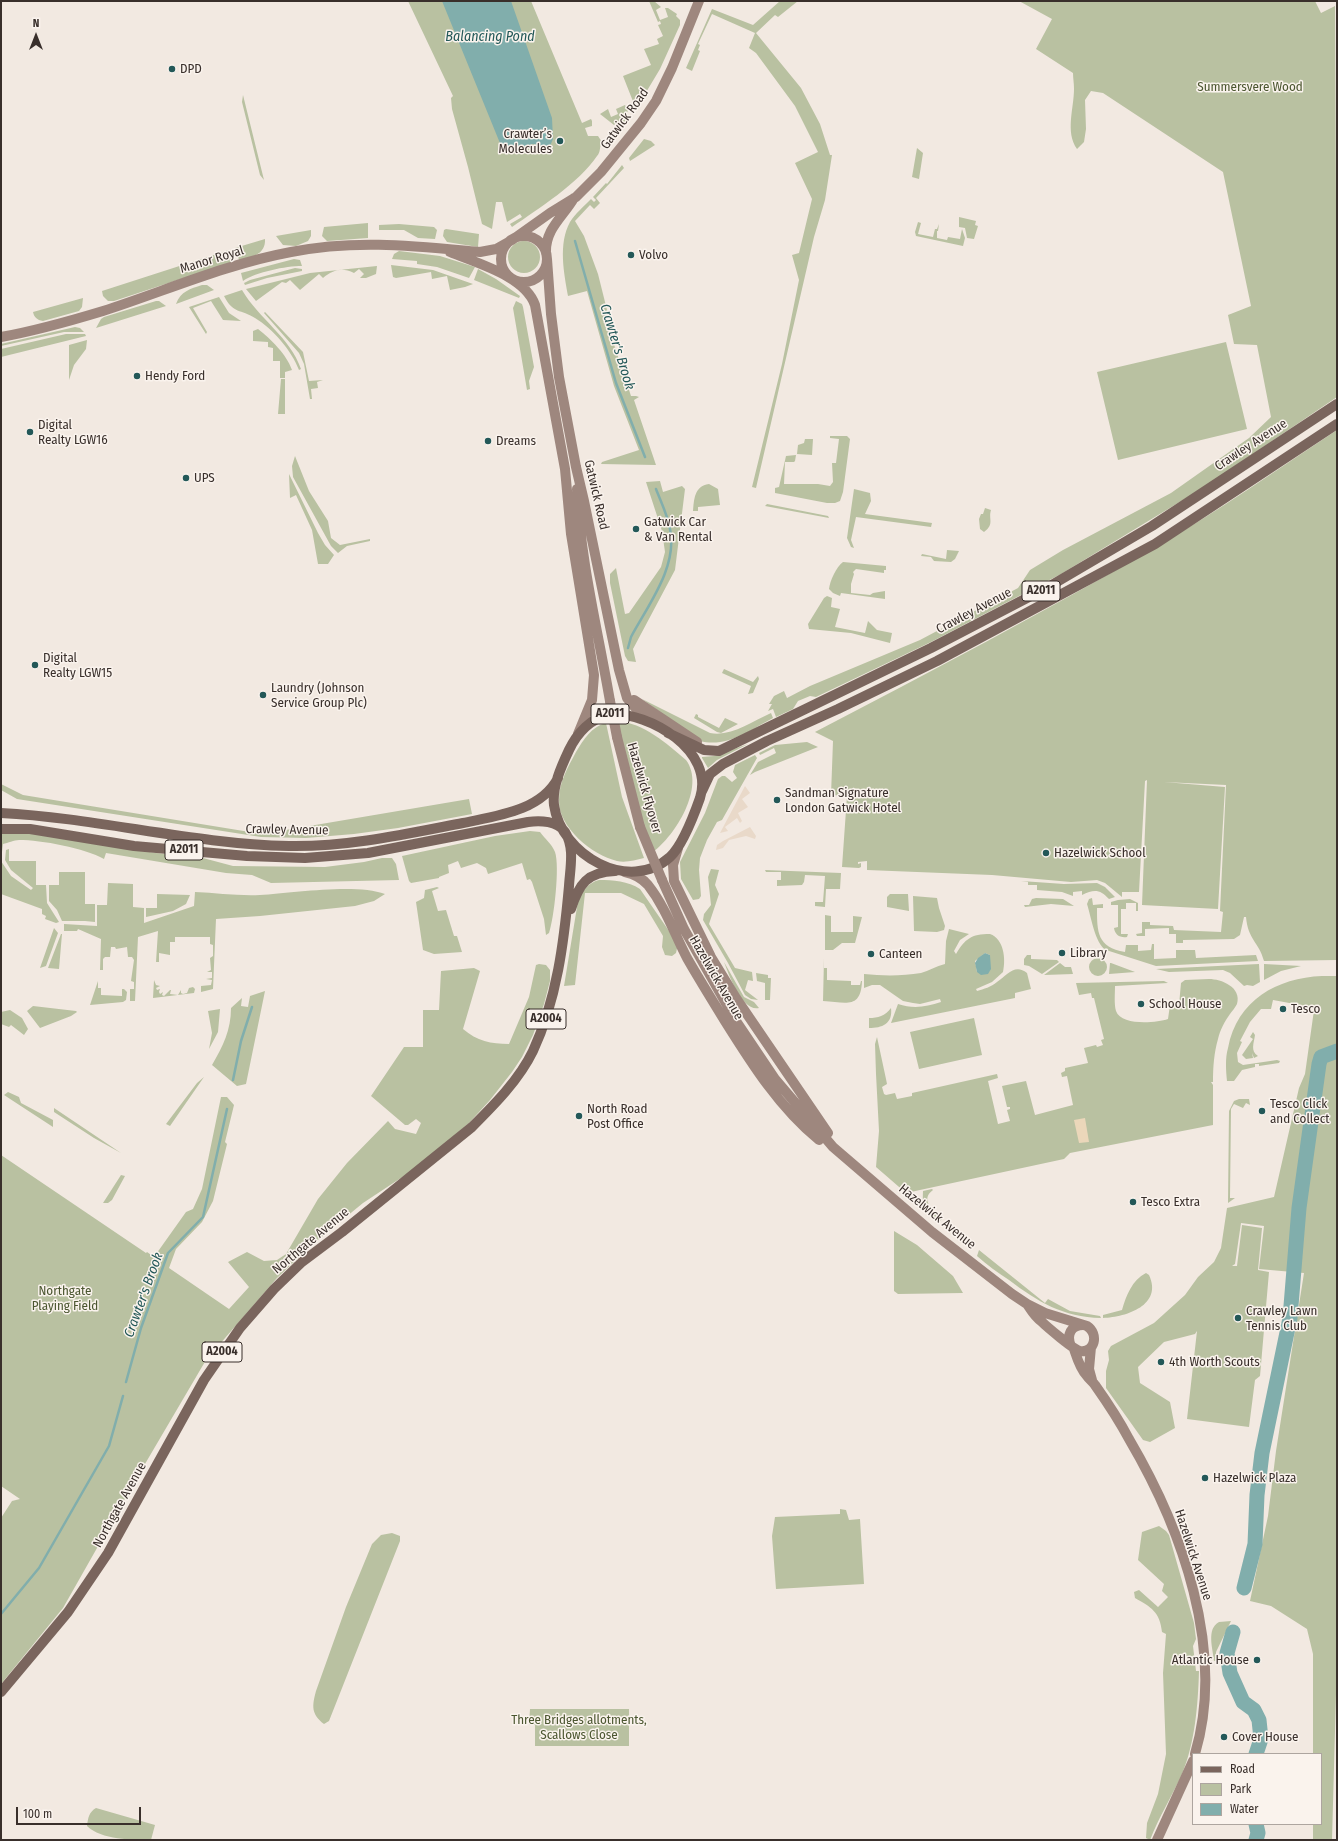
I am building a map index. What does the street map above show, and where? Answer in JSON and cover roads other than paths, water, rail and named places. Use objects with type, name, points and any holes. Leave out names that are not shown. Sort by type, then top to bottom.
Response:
[{"type":"main road","name":"Crawley Avenue","points":[[668,733],[695,746],[711,751],[719,750],[744,740],[931,648],[1050,586],[1152,526],[1337,404]]},
{"type":"main road","name":"Crawley Avenue","points":[[702,791],[709,776],[722,765],[782,734],[838,710],[938,661],[1155,544],[1337,424]]},
{"type":"main road","name":"A2011","points":[[574,741],[590,723],[601,716],[610,714],[629,715],[654,724]]},
{"type":"main road","name":"Hazelwick Avenue","points":[[574,741],[558,778],[554,793],[554,806],[558,819],[577,847],[588,857],[606,867],[622,872],[641,870],[660,864],[671,856],[680,843],[702,791],[702,775],[696,760],[688,749],[654,724]]},
{"type":"main road","name":"Crawley Avenue","points":[[1,813],[98,822],[146,830],[257,844],[326,845],[386,838],[490,817],[517,810],[544,796],[558,778]]},
{"type":"main road","name":"Crawley Avenue","points":[[1,829],[30,829],[134,846],[287,858],[324,858],[368,853],[534,821],[555,824],[565,831]]},
{"type":"main road","name":"Northgate Avenue","points":[[1,1692],[68,1612],[108,1553],[204,1380],[240,1328],[274,1289],[302,1262],[342,1232],[472,1127],[489,1110],[517,1076],[532,1053],[546,1020],[555,986],[566,923],[572,858],[565,831]]},
{"type":"main road","name":"Northgate Avenue","points":[[566,923],[577,892],[585,881],[597,874],[622,872]]},
{"type":"street","name":"Gatwick Road","points":[[654,724],[641,714],[630,702],[625,692],[619,670],[586,508],[576,467],[559,377],[551,314],[546,244],[550,231],[567,211],[576,197],[614,157],[652,107],[672,68],[699,1]]},
{"type":"street","name":"Gatwick Road","points":[[512,240],[550,213],[576,197]]},
{"type":"street","points":[[520,237],[533,238],[542,245],[547,257],[545,270],[535,280],[520,282],[510,278],[503,270],[501,258],[504,248],[512,240],[520,237]]},
{"type":"street","name":"Manor Royal","points":[[1,337],[91,314],[213,273],[291,252],[327,246],[400,244],[484,252],[496,249],[512,240]]},
{"type":"street","name":"Manor Royal","points":[[438,248],[478,263],[510,278]]},
{"type":"street","name":"Gatwick Road","points":[[510,278],[528,293],[535,305],[565,469],[572,534],[595,680],[591,704],[574,741]]},
{"type":"street","points":[[576,467],[578,512]]},
{"type":"street","points":[[565,469],[578,512]]},
{"type":"street","name":"Gatwick Road","points":[[578,512],[610,700]]},
{"type":"street","points":[[619,670],[626,688],[636,701],[692,740],[705,746],[718,747],[744,740]]},
{"type":"street","name":"Hazelwick Flyover","points":[[610,700],[617,737],[640,827],[662,880]]},
{"type":"street","name":"Hazelwick Avenue","points":[[680,843],[673,862],[673,878],[700,937],[733,993],[828,1133],[833,1147]]},
{"type":"street","name":"Hazelwick Avenue","points":[[622,872],[642,879],[657,897],[671,922],[687,957],[753,1066],[767,1085],[785,1107],[818,1139],[833,1147]]},
{"type":"street","name":"Hazelwick Avenue","points":[[662,880],[684,929],[736,1021],[775,1079],[833,1147],[932,1232],[1027,1304],[1054,1317],[1083,1325]]},
{"type":"street","name":"Hazelwick Avenue","points":[[1027,1304],[1040,1321],[1073,1347],[1084,1372],[1093,1382],[1129,1438],[1154,1484],[1168,1516],[1191,1584],[1199,1617],[1205,1667],[1204,1700],[1195,1753]]},
{"type":"street","points":[[1083,1325],[1091,1329],[1095,1339],[1091,1347],[1083,1351],[1073,1347],[1068,1337],[1069,1333],[1075,1326],[1083,1325]]},
{"type":"street","name":"Hazelwick Avenue","points":[[1091,1347],[1089,1369],[1093,1382]]},
{"type":"street","points":[[1157,1840],[1192,1763]]},
{"type":"water","name":"Balancing Pond","points":[[442,1],[511,1],[552,118],[553,139],[550,146],[546,147],[533,144],[504,153]]},
{"type":"water","points":[[985,953],[990,955],[991,969],[988,974],[981,975],[977,972],[975,963],[978,958]]},
{"type":"waterway","name":"Crawter's Brook","points":[[575,241],[616,383],[645,457]]},
{"type":"waterway","name":"Crawter's Brook","points":[[628,648],[631,637],[660,585],[670,557],[671,543],[669,524],[656,489]]},
{"type":"waterway","name":"Crawter's Brook","points":[[233,1080],[241,1041],[252,1007]]},
{"type":"waterway","points":[[1244,1588],[1255,1544],[1257,1495],[1262,1453],[1290,1318],[1299,1208],[1319,1064],[1321,1057],[1337,1051]]},
{"type":"waterway","name":"Crawter's Brook","points":[[126,1382],[141,1328],[168,1253],[203,1217],[227,1109]]},
{"type":"waterway","name":"Crawter's Brook","points":[[1,1614],[39,1568],[109,1446],[123,1396]]},
{"type":"waterway","points":[[1233,1632],[1227,1653],[1230,1673],[1243,1702],[1254,1710],[1259,1720],[1261,1739],[1256,1753]]},
{"type":"waterway","points":[[1256,1825],[1258,1833],[1256,1840]]},
{"type":"place","name":"DPD","points":[[172,69]]},
{"type":"place","name":"Crawter’s Molecules","points":[[560,141]]},
{"type":"place","name":"Volvo","points":[[631,255]]},
{"type":"place","name":"Hendy Ford","points":[[137,376]]},
{"type":"place","name":"Digital Realty LGW16","points":[[30,432]]},
{"type":"place","name":"Dreams","points":[[488,441]]},
{"type":"place","name":"UPS","points":[[186,478]]},
{"type":"place","name":"Gatwick Car & Van Rental","points":[[636,529]]},
{"type":"place","name":"Digital Realty LGW15","points":[[35,665]]},
{"type":"place","name":"Laundry (Johnson Service Group Plc)","points":[[263,695]]},
{"type":"place","name":"Sandman Signature London Gatwick Hotel","points":[[777,800]]},
{"type":"place","name":"Hazelwick School","points":[[1046,853]]},
{"type":"place","name":"Library","points":[[1062,953]]},
{"type":"place","name":"Canteen","points":[[871,954]]},
{"type":"place","name":"School House","points":[[1141,1004]]},
{"type":"place","name":"Tesco","points":[[1283,1009]]},
{"type":"place","name":"Tesco Click and Collect","points":[[1262,1111]]},
{"type":"place","name":"North Road Post Office","points":[[579,1116]]},
{"type":"place","name":"Tesco Extra","points":[[1133,1202]]},
{"type":"place","name":"Crawley Lawn Tennis Club","points":[[1238,1318]]},
{"type":"place","name":"4th Worth Scouts","points":[[1161,1362]]},
{"type":"place","name":"Hazelwick Plaza","points":[[1205,1478]]},
{"type":"place","name":"Atlantic House","points":[[1257,1660]]},
{"type":"place","name":"Cover House","points":[[1224,1737]]},
{"type":"park label","name":"Summersvere Wood","points":[[1250,87]]},
{"type":"park label","name":"Northgate Playing Field","points":[[65,1298]]},
{"type":"park label","name":"Three Bridges allotments, Scallows Close","points":[[579,1728]]}]
